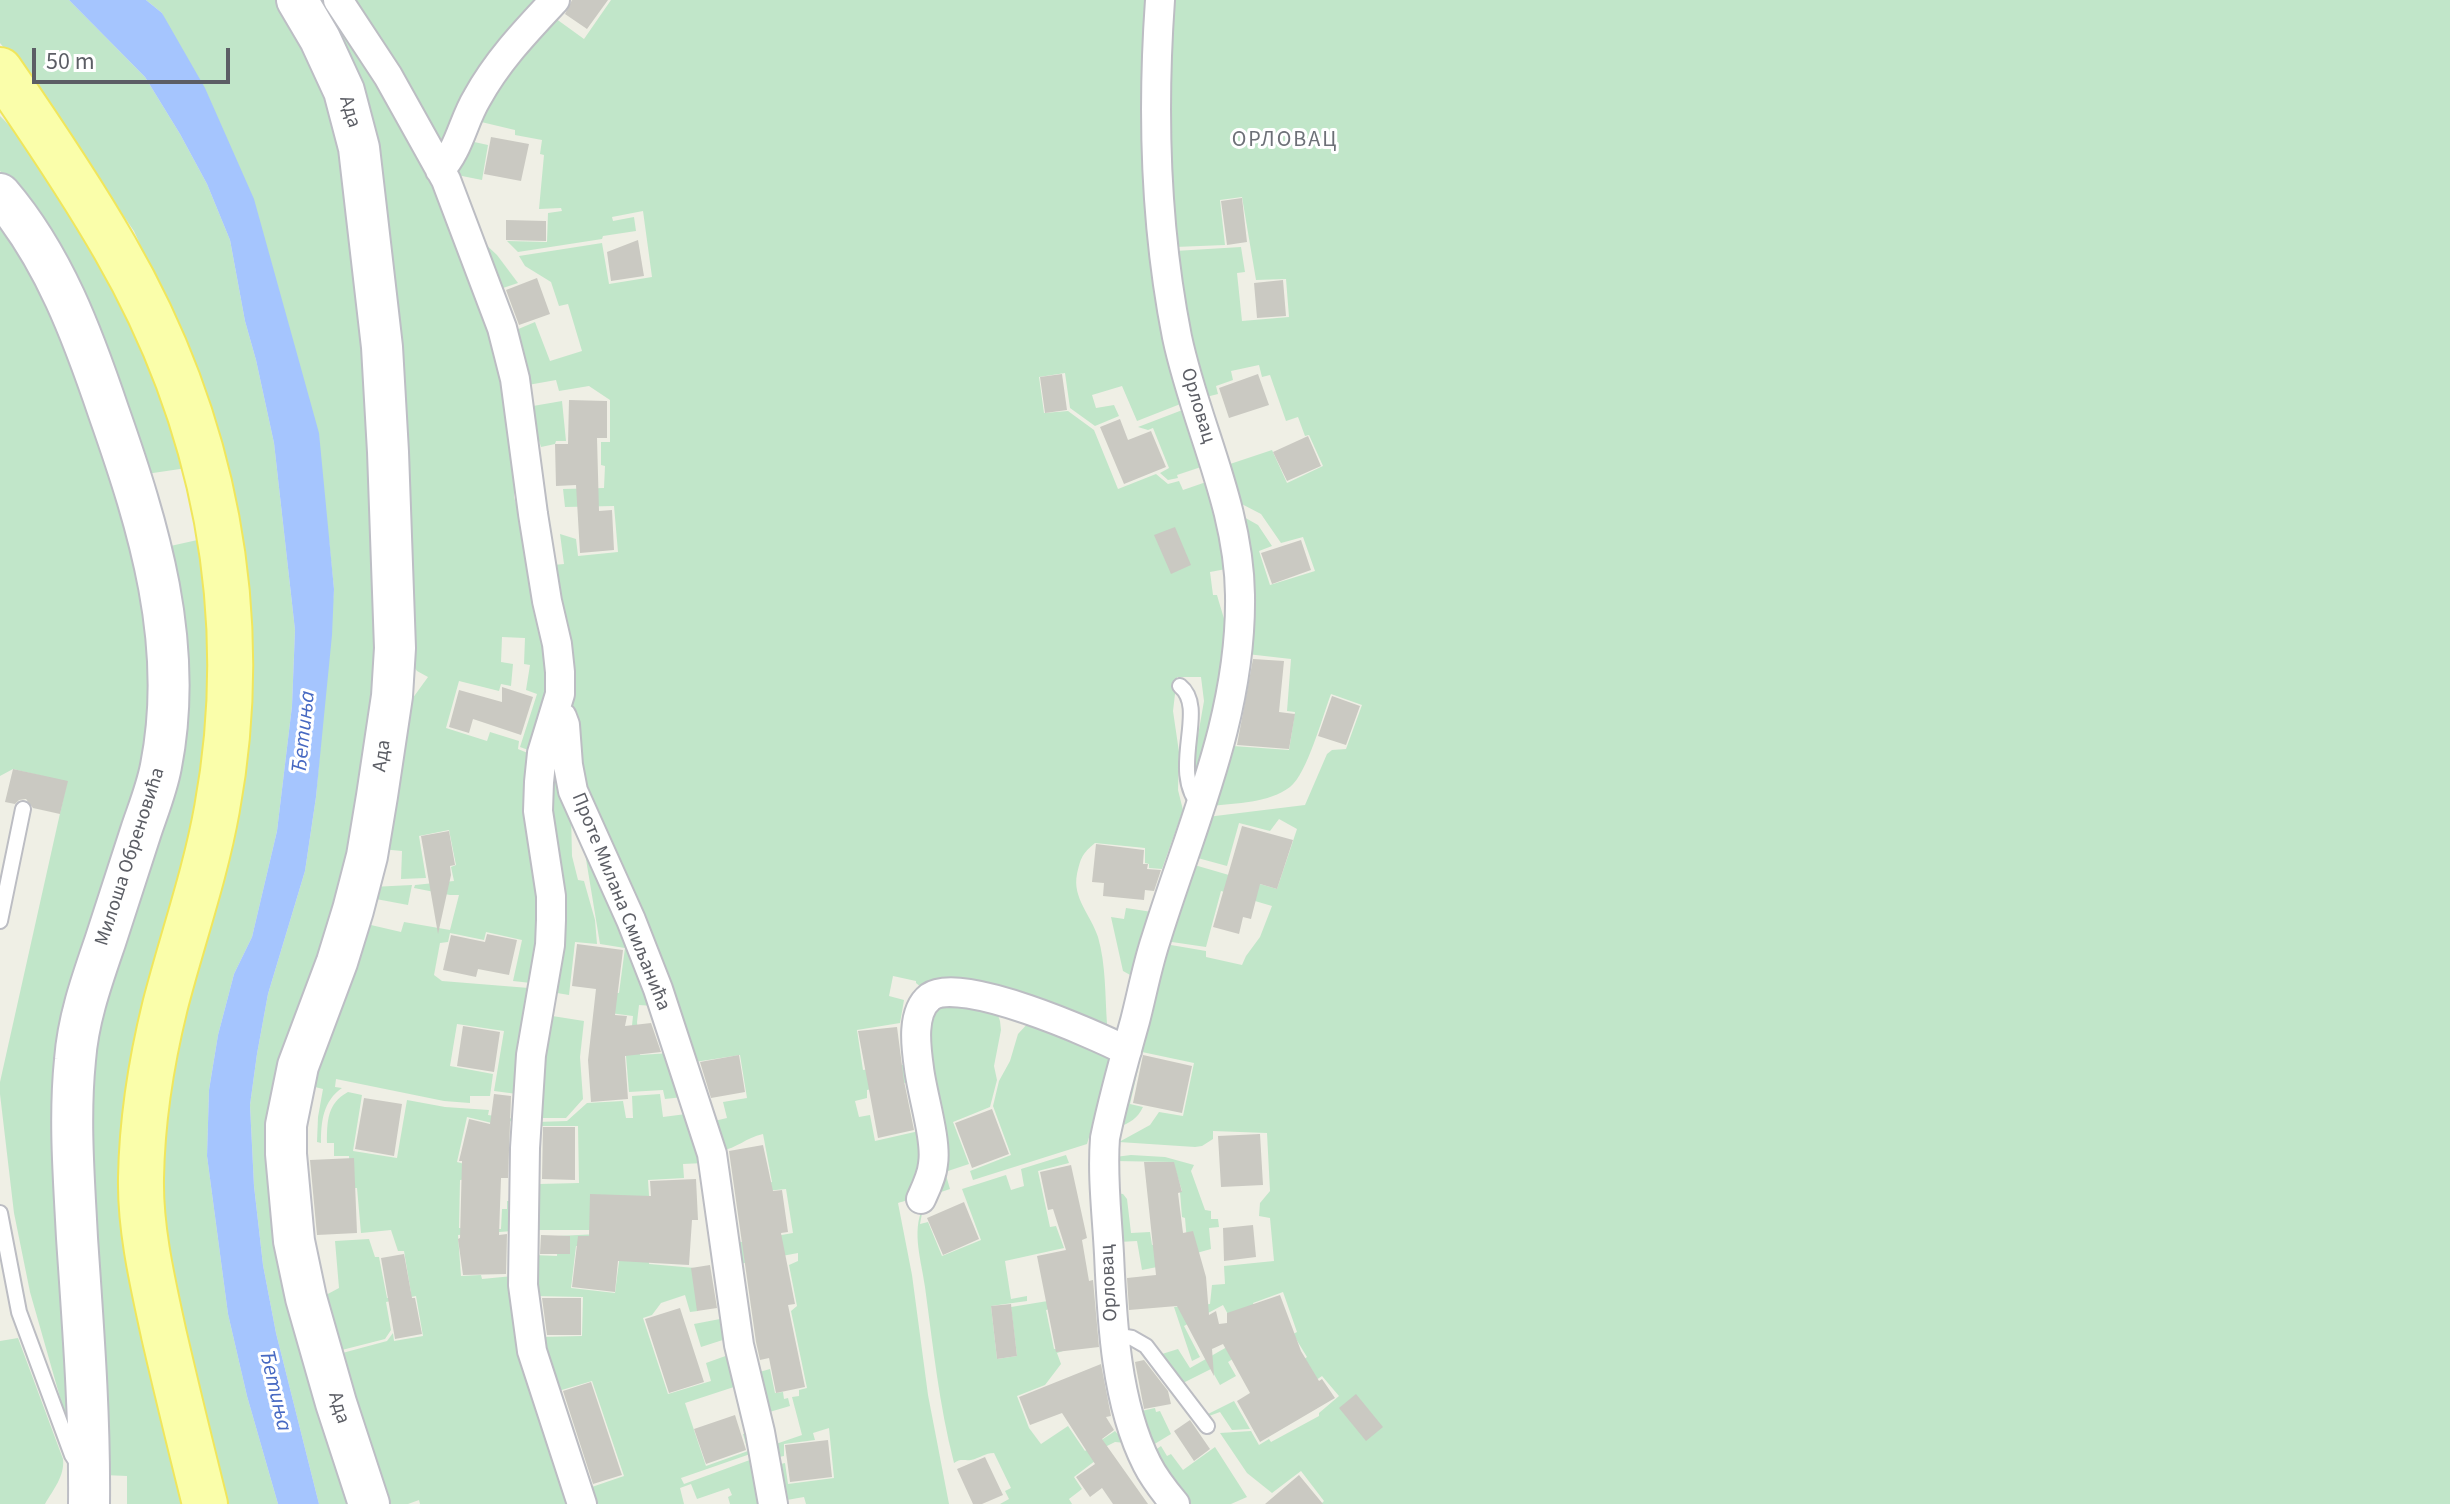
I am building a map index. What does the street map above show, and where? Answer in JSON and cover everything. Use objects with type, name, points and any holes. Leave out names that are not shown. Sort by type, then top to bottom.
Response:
[{"type":"main road","points":[[0,70],[116,250],[163,344],[201,446],[211,484],[225,567],[231,667],[227,741],[210,839],[165,1005],[152,1067],[143,1127],[141,1183],[155,1296],[205,1504]]},
{"type":"street","name":"Ада","points":[[297,0],[320,39],[344,91],[359,148],[382,347],[388,452],[395,661],[377,796],[367,856],[353,910],[298,1066],[286,1125],[294,1241],[303,1284],[336,1403],[369,1504]]},
{"type":"street","points":[[338,0],[388,76],[440,170],[502,328],[515,379],[535,529],[557,644],[560,694],[555,713]]},
{"type":"street","points":[[440,170],[455,151],[471,110],[493,72],[520,36],[555,0]]},
{"type":"street","name":"Орловац","points":[[1160,0],[1156,154],[1170,290],[1189,388],[1227,510],[1240,596],[1228,710],[1202,807],[1155,940],[1113,1101],[1104,1148],[1110,1304],[1129,1414],[1137,1444],[1148,1468],[1175,1504]]},
{"type":"street","name":"Милоша Обреновића","points":[[0,194],[54,275],[87,351],[138,497],[155,562],[168,641],[168,724],[161,769],[90,986],[75,1056],[72,1102],[74,1190],[89,1441],[89,1492]]},
{"type":"street","name":"Проте Милана Смиљанића","points":[[582,1504],[532,1351],[523,1285],[531,1055],[550,945],[551,920],[551,896],[538,811],[539,782],[542,753],[555,713],[562,717],[565,725],[573,791],[631,920],[658,989],[712,1154],[739,1345],[773,1504]]},
{"type":"street","points":[[921,1199],[933,1165],[934,1148],[916,1039],[922,1007],[930,997],[944,992],[964,992],[992,998],[1098,1036],[1127,1051]]},
{"type":"lane","points":[[1180,686],[1190,698],[1191,709],[1186,760],[1188,784],[1194,799],[1202,807]]},
{"type":"lane","points":[[0,921],[23,809]]},
{"type":"lane","points":[[0,1213],[19,1312],[72,1455],[89,1492]]},
{"type":"lane","points":[[1114,1335],[1132,1338],[1146,1346],[1207,1426]]},
{"type":"green space","points":[[0,0],[69,0],[145,77],[207,184],[230,240],[245,321],[274,443],[295,630],[292,706],[277,831],[252,937],[234,974],[218,1035],[209,1090],[207,1156],[228,1314],[247,1396],[278,1504],[223,1504],[172,1287],[160,1187],[170,1067],[224,861],[214,427],[172,310],[134,231],[24,72],[0,43]]},
{"type":"green space","points":[[146,0],[283,0],[291,10],[350,160],[382,622],[375,648],[376,686],[357,850],[275,1071],[272,1095],[272,1232],[276,1258],[289,1282],[355,1504],[319,1504],[276,1333],[263,1265],[254,1186],[250,1105],[268,994],[305,871],[316,797],[334,589],[329,541],[162,13]]},
{"type":"green space","points":[[311,0],[326,0],[344,26],[432,181],[496,350],[503,376],[515,463],[514,497],[524,530],[545,642],[549,684],[531,751],[520,747],[537,694],[526,690],[530,665],[524,664],[525,638],[502,637],[501,662],[513,664],[511,686],[501,684],[499,691],[459,681],[446,728],[487,741],[490,732],[519,741],[518,749],[530,754],[541,922],[531,983],[513,981],[522,940],[486,932],[484,940],[450,933],[448,942],[440,943],[434,975],[442,981],[529,988],[517,1094],[494,1091],[504,1031],[457,1024],[450,1066],[493,1074],[490,1096],[470,1096],[470,1103],[444,1101],[336,1079],[335,1087],[342,1088],[327,1106],[321,1143],[317,1142],[323,1089],[311,1086],[372,887],[412,885],[408,905],[376,899],[371,925],[401,932],[404,922],[450,930],[459,895],[414,888],[415,885],[454,881],[451,867],[456,865],[449,830],[419,836],[426,878],[401,879],[402,851],[381,849],[407,706],[428,677],[412,664],[400,462]]},
{"type":"green space","points":[[353,0],[549,0],[445,149]]},
{"type":"green space","points":[[611,0],[1153,0],[1147,143],[1150,221],[1173,372],[1183,403],[1137,421],[1122,386],[1092,395],[1096,408],[1114,405],[1119,416],[1095,426],[1070,408],[1065,373],[1039,377],[1044,413],[1068,411],[1094,430],[1118,489],[1156,474],[1168,484],[1179,481],[1183,490],[1209,481],[1231,582],[1231,616],[1224,594],[1229,593],[1226,569],[1210,572],[1213,595],[1217,595],[1228,637],[1227,680],[1220,718],[1198,790],[1194,758],[1204,701],[1201,677],[1177,677],[1173,711],[1179,752],[1178,790],[1183,810],[1162,869],[1149,868],[1149,864],[1145,863],[1145,848],[1095,843],[1081,860],[1077,891],[1098,937],[1105,980],[1107,1024],[1104,1030],[985,991],[948,985],[922,988],[916,981],[893,976],[889,996],[904,1000],[900,1023],[857,1030],[863,1070],[910,1064],[905,1027],[909,1000],[917,1003],[912,1042],[920,1103],[914,1104],[909,1082],[867,1090],[867,1098],[855,1101],[859,1117],[870,1115],[875,1141],[919,1131],[915,1110],[921,1110],[928,1154],[926,1178],[915,1196],[898,1203],[912,1275],[928,1395],[949,1504],[806,1504],[804,1497],[781,1501],[776,1465],[785,1463],[788,1484],[834,1478],[829,1428],[813,1433],[815,1440],[784,1444],[784,1456],[774,1458],[773,1445],[802,1435],[792,1397],[799,1396],[799,1390],[807,1388],[791,1311],[797,1306],[789,1265],[798,1261],[798,1253],[739,1264],[735,1243],[793,1233],[786,1189],[755,1192],[754,1186],[772,1182],[763,1134],[720,1151],[710,1122],[727,1118],[723,1102],[747,1098],[740,1055],[695,1062],[696,1071],[693,1071],[645,938],[581,791],[567,706],[571,671],[553,565],[564,564],[560,534],[576,539],[578,556],[618,552],[614,506],[565,507],[563,489],[604,488],[605,466],[601,465],[601,442],[610,442],[610,400],[589,386],[559,391],[556,380],[528,385],[516,330],[535,322],[550,361],[582,351],[568,304],[559,306],[551,282],[525,266],[519,256],[602,243],[609,284],[652,277],[643,211],[612,217],[613,221],[634,217],[636,231],[518,252],[507,241],[547,242],[548,213],[562,211],[561,208],[539,209],[544,155],[540,154],[542,140],[515,135],[515,130],[477,121],[476,110],[501,70],[548,13],[584,39]]},
{"type":"green space","points":[[1167,0],[2450,0],[2450,1504],[1321,1504],[1324,1501],[1301,1471],[1272,1493],[1247,1473],[1220,1433],[1251,1431],[1259,1445],[1269,1439],[1271,1442],[1319,1416],[1339,1396],[1322,1376],[1306,1387],[1293,1367],[1307,1357],[1293,1334],[1297,1332],[1283,1292],[1253,1303],[1266,1338],[1228,1362],[1236,1376],[1220,1385],[1211,1369],[1183,1383],[1162,1354],[1178,1349],[1190,1368],[1241,1339],[1223,1305],[1184,1326],[1200,1357],[1192,1361],[1174,1307],[1210,1304],[1212,1285],[1225,1284],[1224,1266],[1274,1261],[1270,1218],[1259,1216],[1260,1203],[1270,1191],[1267,1133],[1213,1131],[1213,1139],[1195,1147],[1119,1142],[1150,1125],[1159,1112],[1183,1116],[1194,1063],[1142,1052],[1130,1104],[1143,1107],[1133,1120],[1118,1127],[1165,944],[1206,951],[1206,957],[1242,965],[1260,937],[1272,906],[1221,891],[1206,947],[1165,941],[1191,864],[1277,889],[1297,829],[1279,819],[1270,831],[1239,823],[1227,866],[1194,857],[1207,817],[1305,805],[1327,754],[1332,750],[1346,749],[1362,705],[1331,694],[1308,757],[1290,787],[1262,799],[1211,806],[1233,746],[1289,750],[1295,712],[1287,711],[1291,659],[1247,654],[1242,516],[1258,525],[1272,546],[1259,551],[1270,585],[1315,571],[1303,537],[1281,543],[1261,514],[1234,500],[1227,465],[1272,450],[1287,483],[1323,466],[1298,417],[1286,421],[1270,375],[1262,377],[1259,365],[1231,371],[1233,380],[1216,386],[1218,394],[1202,398],[1175,251],[1241,247],[1245,272],[1237,273],[1242,321],[1289,317],[1286,279],[1256,280],[1242,197],[1220,200],[1225,245],[1175,247],[1167,204]]},
{"type":"green space","points":[[0,116],[16,132],[81,224],[150,360],[187,468],[146,474],[19,192],[0,171]]},
{"type":"green space","points":[[465,140],[488,145],[482,180],[457,175]]},
{"type":"green space","points":[[0,218],[41,281],[123,499],[154,642],[147,768],[75,986],[72,1429],[67,1422],[30,1292],[14,1213],[0,1094],[0,1082],[67,782],[13,769],[0,776]]},
{"type":"green space","points":[[481,240],[497,255],[518,283],[500,289]]},
{"type":"green space","points":[[562,401],[566,441],[541,447],[533,406]]},
{"type":"green space","points":[[1185,409],[1204,466],[1168,480],[1160,473],[1169,468],[1153,428],[1138,427]]},
{"type":"green space","points":[[202,539],[211,669],[201,785],[186,857],[137,1041],[187,1504],[127,1504],[127,1476],[104,1475],[86,1103],[97,1013],[175,772],[166,547]]},
{"type":"green space","points":[[555,748],[571,813],[572,856],[578,880],[584,881],[595,920],[597,944],[575,942],[569,995],[551,992],[548,815]]},
{"type":"green space","points":[[584,847],[654,1006],[639,1005],[640,1055],[670,1053],[683,1097],[665,1099],[663,1090],[629,1092],[626,1056],[592,1059],[629,1054],[633,1016],[602,1012],[605,992],[619,993],[625,948],[600,944]]},
{"type":"green space","points":[[1126,908],[1152,912],[1132,976],[1123,971],[1111,917],[1124,919]]},
{"type":"green space","points":[[939,1001],[996,1009],[1001,1030],[994,1066],[997,1080],[990,1107],[953,1122],[969,1164],[945,1172],[950,1189],[932,1195],[925,1070],[931,1007]]},
{"type":"green space","points":[[546,1015],[584,1021],[580,1057],[583,1099],[566,1118],[537,1118]]},
{"type":"green space","points":[[1030,1021],[1111,1054],[1087,1144],[973,1180],[970,1171],[1011,1155],[993,1106],[999,1081],[1010,1061],[1018,1034]]},
{"type":"green space","points":[[348,1092],[362,1095],[353,1151],[397,1158],[407,1100],[489,1110],[488,1115],[515,1119],[515,1122],[494,1119],[492,1123],[467,1117],[457,1162],[480,1168],[478,1179],[460,1180],[459,1228],[501,1229],[502,1209],[507,1209],[507,1201],[513,1201],[513,1231],[458,1235],[461,1276],[481,1275],[482,1279],[513,1276],[570,1504],[420,1504],[419,1500],[408,1504],[389,1504],[383,1495],[335,1355],[387,1341],[393,1333],[394,1341],[423,1336],[416,1296],[386,1302],[391,1330],[385,1339],[334,1352],[324,1296],[339,1288],[335,1241],[369,1239],[375,1257],[379,1257],[387,1298],[411,1293],[404,1251],[398,1251],[391,1230],[361,1233],[357,1188],[351,1188],[349,1156],[334,1156],[334,1143],[327,1143],[332,1107]]},
{"type":"green space","points":[[660,1094],[663,1117],[686,1114],[704,1163],[683,1164],[684,1178],[648,1180],[651,1226],[649,1264],[695,1268],[698,1311],[690,1312],[685,1295],[661,1303],[652,1315],[643,1318],[668,1394],[711,1381],[706,1363],[731,1354],[740,1385],[685,1403],[706,1466],[748,1451],[743,1434],[751,1432],[756,1452],[681,1478],[684,1484],[758,1457],[765,1504],[730,1504],[728,1497],[732,1495],[729,1488],[697,1499],[691,1484],[680,1488],[684,1504],[592,1504],[586,1489],[624,1476],[592,1381],[555,1392],[540,1337],[582,1336],[583,1297],[534,1296],[533,1255],[557,1256],[558,1236],[599,1234],[598,1247],[576,1246],[571,1288],[615,1293],[620,1254],[603,1230],[534,1230],[539,1184],[579,1183],[578,1126],[539,1126],[537,1122],[567,1121],[587,1103],[623,1101],[626,1118],[633,1118],[632,1096]]},
{"type":"green space","points":[[1066,1155],[1069,1163],[1038,1171],[1050,1227],[1056,1226],[1064,1248],[1005,1261],[1011,1299],[1027,1296],[1027,1301],[991,1306],[997,1359],[1017,1356],[1011,1307],[1066,1298],[1067,1305],[1046,1310],[1054,1349],[1087,1343],[1057,1353],[1061,1364],[1045,1385],[1017,1396],[1029,1428],[1041,1444],[1068,1426],[1085,1451],[1115,1431],[1126,1443],[1115,1442],[1103,1448],[1104,1454],[1074,1477],[1082,1489],[1069,1499],[1072,1504],[1000,1504],[1009,1499],[1005,1491],[1011,1488],[994,1453],[954,1463],[940,1397],[918,1247],[918,1227],[923,1208],[920,1224],[928,1222],[942,1256],[981,1240],[962,1189],[1006,1175],[1011,1190],[1024,1186],[1021,1169]]},
{"type":"green space","points":[[1115,1157],[1165,1157],[1194,1165],[1191,1171],[1205,1210],[1211,1211],[1211,1219],[1218,1219],[1219,1227],[1209,1228],[1211,1249],[1142,1270],[1137,1241],[1119,1242],[1116,1193],[1123,1194],[1127,1199],[1131,1233],[1150,1232],[1152,1245],[1187,1241],[1185,1218],[1182,1217],[1182,1191],[1173,1162],[1115,1161]]},
{"type":"green space","points":[[726,1320],[729,1338],[701,1347],[694,1324]]},
{"type":"green space","points":[[18,1338],[63,1459],[60,1477],[45,1504],[0,1504],[0,1341]]},
{"type":"green space","points":[[770,1369],[775,1393],[783,1392],[790,1406],[766,1413],[756,1373]]},
{"type":"green space","points":[[1234,1401],[1250,1429],[1232,1430],[1220,1412],[1209,1416]]},
{"type":"green space","points":[[1155,1408],[1156,1412],[1160,1411],[1171,1434],[1148,1448],[1137,1412]]},
{"type":"green space","points":[[1161,1446],[1183,1470],[1215,1447],[1247,1497],[1231,1504],[1191,1504],[1151,1453]]},
{"type":"water","name":"Ђетиња","points":[[69,0],[146,0],[162,13],[205,88],[254,199],[319,433],[334,589],[316,797],[305,871],[268,994],[250,1105],[254,1186],[263,1265],[276,1333],[319,1504],[278,1504],[247,1396],[228,1314],[207,1156],[209,1090],[218,1035],[234,974],[252,937],[277,831],[292,706],[295,630],[274,443],[245,321],[230,240],[207,184],[145,77]]},
{"type":"building","points":[[572,0],[608,0],[587,29],[565,14]]},
{"type":"building","points":[[491,137],[529,144],[521,181],[484,174]]},
{"type":"building","points":[[1242,198],[1247,242],[1227,245],[1221,201]]},
{"type":"building","points":[[506,220],[546,221],[546,241],[506,240]]},
{"type":"building","points":[[638,240],[644,276],[611,281],[607,252]]},
{"type":"building","points":[[537,278],[550,314],[519,325],[506,290]]},
{"type":"building","points":[[1283,280],[1286,316],[1257,318],[1254,283]]},
{"type":"building","points":[[1062,374],[1067,410],[1045,413],[1040,377]]},
{"type":"building","points":[[1258,374],[1269,405],[1229,418],[1219,388]]},
{"type":"building","points":[[569,400],[607,401],[607,438],[597,438],[599,511],[612,510],[614,550],[580,553],[576,485],[556,486],[555,444],[568,444]]},
{"type":"building","points":[[1120,419],[1128,440],[1151,431],[1166,467],[1124,484],[1100,427]]},
{"type":"building","points":[[1308,436],[1321,466],[1287,481],[1273,452]]},
{"type":"building","points":[[1175,527],[1191,565],[1171,574],[1154,535]]},
{"type":"building","points":[[1301,540],[1311,570],[1272,584],[1261,553]]},
{"type":"building","points":[[1253,659],[1284,661],[1279,712],[1295,714],[1289,749],[1237,745]]},
{"type":"building","points":[[502,687],[533,697],[521,735],[473,719],[469,733],[449,727],[459,690],[502,702]]},
{"type":"building","points":[[1332,696],[1360,706],[1346,745],[1318,736]]},
{"type":"building","points":[[13,769],[68,781],[60,814],[33,808],[26,799],[15,804],[5,802]]},
{"type":"building","points":[[1242,826],[1293,840],[1277,889],[1260,884],[1251,919],[1243,917],[1239,934],[1213,927]]},
{"type":"building","points":[[449,831],[455,865],[450,866],[451,875],[438,934],[421,836]]},
{"type":"building","points":[[1096,844],[1144,850],[1143,864],[1148,864],[1147,869],[1161,870],[1154,891],[1145,890],[1144,900],[1103,896],[1104,883],[1092,882]]},
{"type":"building","points":[[487,934],[517,940],[509,975],[478,969],[476,977],[443,970],[451,935],[485,942]]},
{"type":"building","points":[[577,944],[623,950],[615,1015],[627,1016],[625,1026],[651,1023],[661,1052],[625,1056],[628,1099],[591,1102],[588,1060],[596,989],[572,986]]},
{"type":"building","points":[[463,1026],[500,1032],[494,1072],[457,1066]]},
{"type":"building","points":[[897,1027],[914,1130],[878,1138],[858,1031]]},
{"type":"building","points":[[739,1055],[745,1092],[711,1098],[700,1062]]},
{"type":"building","points":[[1143,1055],[1192,1066],[1182,1113],[1133,1103]]},
{"type":"building","points":[[494,1094],[511,1096],[508,1178],[501,1178],[499,1235],[507,1234],[506,1274],[463,1275],[458,1239],[462,1161],[459,1161],[469,1119],[490,1124]]},
{"type":"building","points":[[364,1098],[402,1104],[394,1156],[355,1149]]},
{"type":"building","points":[[992,1109],[1009,1154],[972,1168],[955,1123]]},
{"type":"building","points":[[543,1127],[575,1127],[575,1180],[542,1179]]},
{"type":"building","points":[[1260,1134],[1263,1185],[1221,1187],[1218,1136]]},
{"type":"building","points":[[763,1145],[773,1191],[782,1190],[788,1232],[781,1233],[795,1304],[788,1305],[805,1387],[776,1393],[769,1358],[760,1360],[756,1342],[729,1151]]},
{"type":"building","points":[[354,1158],[357,1233],[317,1235],[310,1160]]},
{"type":"building","points":[[1144,1162],[1174,1162],[1182,1192],[1178,1193],[1183,1233],[1193,1231],[1206,1277],[1209,1315],[1216,1311],[1219,1324],[1227,1323],[1227,1313],[1280,1295],[1301,1351],[1319,1381],[1322,1379],[1335,1398],[1260,1442],[1237,1401],[1250,1393],[1223,1344],[1212,1349],[1214,1376],[1177,1306],[1129,1310],[1127,1278],[1156,1275]]},
{"type":"building","points":[[1071,1165],[1087,1238],[1082,1240],[1089,1281],[1093,1280],[1099,1347],[1056,1352],[1037,1256],[1066,1250],[1053,1209],[1048,1210],[1040,1172]]},
{"type":"building","points":[[696,1179],[698,1220],[692,1220],[689,1265],[618,1261],[615,1292],[572,1287],[578,1236],[589,1236],[590,1194],[651,1196],[650,1181]]},
{"type":"building","points":[[964,1202],[979,1239],[943,1255],[927,1218]]},
{"type":"building","points":[[1253,1225],[1256,1257],[1224,1261],[1223,1228]]},
{"type":"building","points":[[541,1235],[570,1236],[570,1254],[540,1254]]},
{"type":"building","points":[[404,1254],[422,1334],[395,1339],[381,1258]]},
{"type":"building","points":[[710,1265],[717,1308],[697,1311],[691,1268]]},
{"type":"building","points":[[542,1298],[581,1298],[581,1335],[547,1335]]},
{"type":"building","points":[[1011,1304],[1017,1356],[997,1359],[991,1306]]},
{"type":"building","points":[[680,1308],[704,1382],[669,1393],[645,1319]]},
{"type":"building","points":[[1144,1360],[1168,1391],[1171,1404],[1144,1409],[1135,1362]]},
{"type":"building","points":[[1101,1364],[1111,1416],[1106,1417],[1114,1430],[1102,1439],[1148,1504],[1113,1504],[1102,1488],[1090,1497],[1076,1477],[1095,1464],[1062,1413],[1030,1425],[1019,1397]]},
{"type":"building","points":[[591,1382],[622,1475],[593,1484],[563,1391]]},
{"type":"building","points":[[1356,1394],[1383,1427],[1366,1441],[1339,1408]]},
{"type":"building","points":[[735,1415],[746,1450],[706,1464],[694,1429]]},
{"type":"building","points":[[1190,1420],[1210,1449],[1194,1461],[1174,1431]]},
{"type":"building","points":[[828,1440],[832,1477],[790,1482],[785,1445]]},
{"type":"building","points":[[985,1457],[1003,1495],[982,1504],[973,1504],[957,1469]]},
{"type":"building","points":[[1299,1475],[1323,1504],[1265,1504]]},
{"type":"district","name":"ОРЛОВАЦ","points":[[1285,141]]}]
